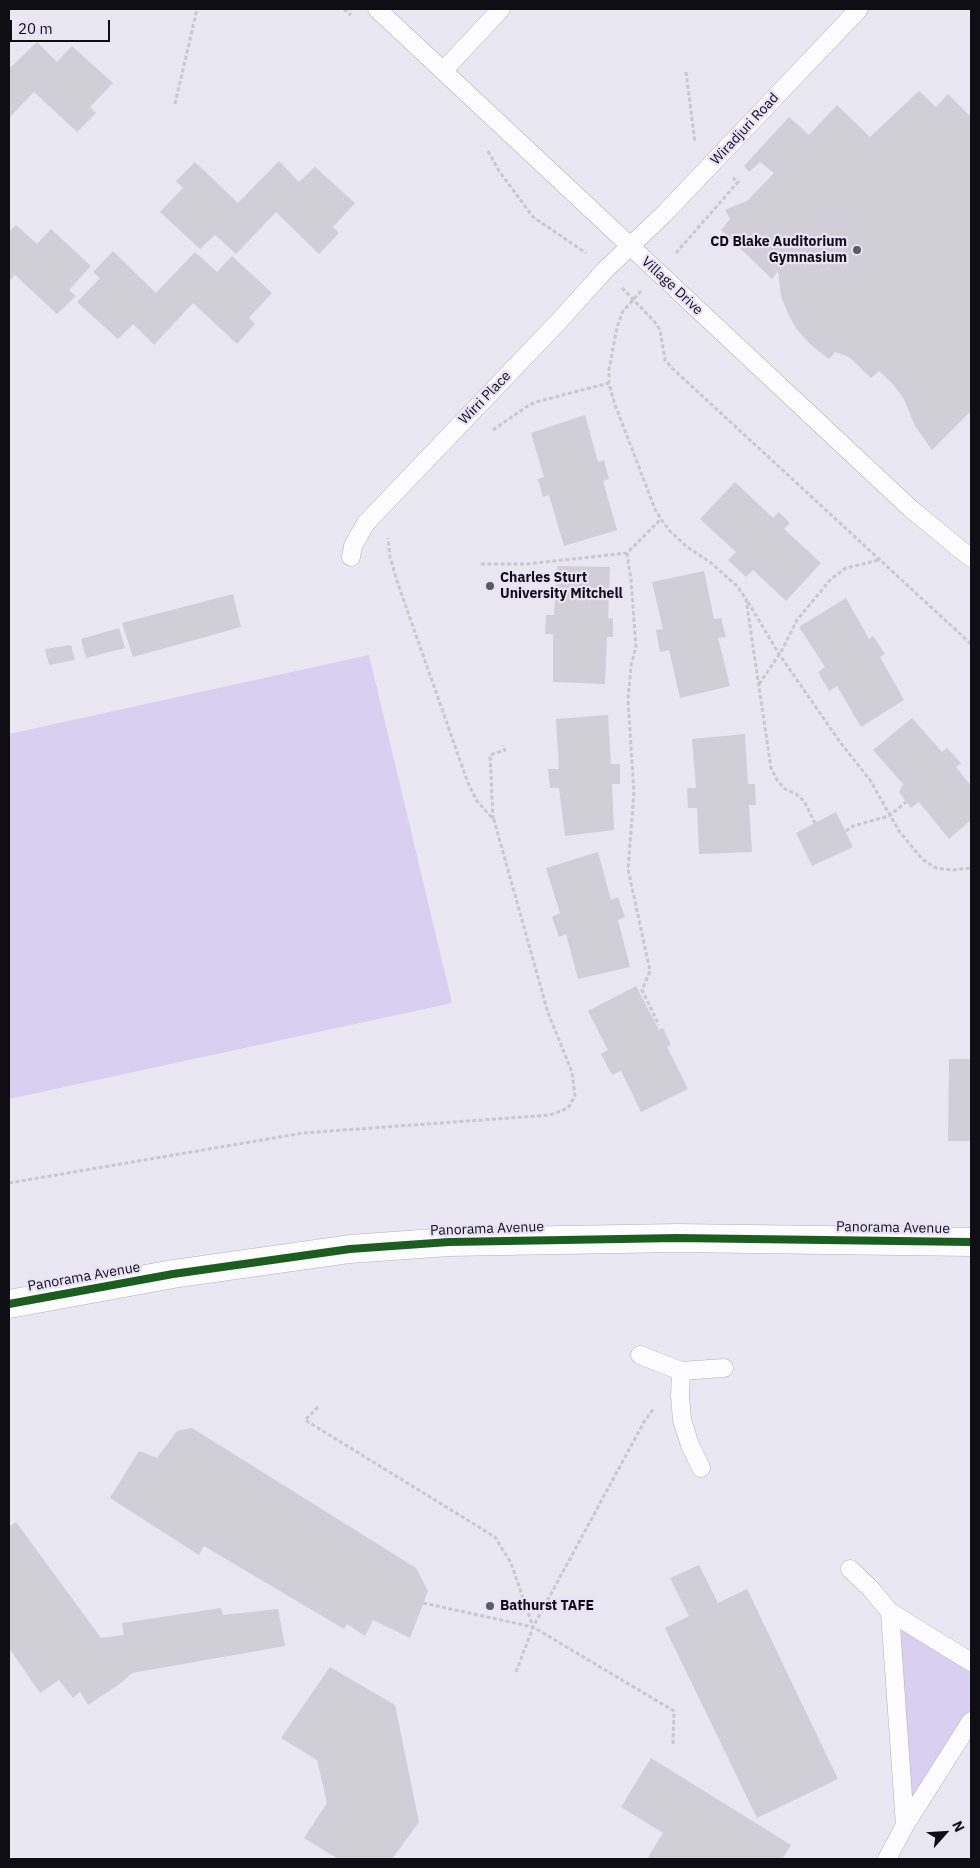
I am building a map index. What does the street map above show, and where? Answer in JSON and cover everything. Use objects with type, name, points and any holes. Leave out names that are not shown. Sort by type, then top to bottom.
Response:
[{"type":"street","name":"Panorama Avenue","points":[[9,1304],[173,1274],[350,1249],[449,1242],[677,1238],[971,1242]]},
{"type":"lane","name":"Village Drive","points":[[377,9],[911,509],[971,558]]},
{"type":"lane","points":[[443,72],[501,9]]},
{"type":"lane","name":"Wiradjuri Road","points":[[630,247],[714,162],[859,9]]},
{"type":"lane","name":"Wirri Place","points":[[351,557],[353,546],[366,523],[561,319],[604,270],[630,247]]},
{"type":"lane","points":[[640,1354],[681,1371],[724,1368]]},
{"type":"lane","points":[[681,1371],[680,1396],[682,1420],[690,1445],[701,1468]]},
{"type":"lane","points":[[850,1569],[870,1588],[890,1612],[971,1662]]},
{"type":"lane","points":[[890,1612],[906,1825]]},
{"type":"lane","points":[[887,1859],[971,1721]]},
{"type":"path","points":[[175,104],[197,9]]},
{"type":"path","points":[[344,9],[351,15]]},
{"type":"path","points":[[686,72],[694,143],[738,182],[624,311],[617,328],[609,370],[609,384],[624,430],[655,509],[661,519],[669,530],[687,547],[710,562],[737,586],[779,654],[840,742],[870,780],[889,816],[922,859],[936,868],[953,870],[971,868]]},
{"type":"path","points":[[486,148],[499,171],[533,217],[587,253],[654,321],[660,330],[665,360],[672,368],[971,644]]},
{"type":"path","points":[[490,433],[529,404],[609,384]]},
{"type":"path","points":[[481,564],[527,564],[627,553],[661,519]]},
{"type":"path","points":[[391,533],[388,538],[390,557],[398,584],[458,755],[477,801],[494,820]]},
{"type":"path","points":[[627,553],[636,648],[631,665],[628,700],[634,792],[628,869],[650,971],[642,990],[659,1025]]},
{"type":"path","points":[[759,684],[779,654],[797,620],[831,579],[846,568],[880,559]]},
{"type":"path","points":[[746,599],[771,768],[784,789],[796,794],[804,801],[815,823]]},
{"type":"path","points":[[9,1183],[303,1133],[550,1115],[568,1108],[575,1096],[572,1072],[548,1013],[494,820],[490,755],[505,750],[503,745]]},
{"type":"path","points":[[846,831],[853,826],[889,816],[906,802]]},
{"type":"path","points":[[516,1672],[533,1627],[644,1422],[681,1371]]},
{"type":"path","points":[[318,1407],[305,1420],[495,1537],[511,1563],[533,1627]]},
{"type":"path","points":[[423,1603],[533,1627],[674,1711],[673,1745]]},
{"type":"shaded area","points":[[369,655],[452,1003],[9,1099],[9,734]]},
{"type":"shaded area","points":[[890,1612],[971,1662],[971,1721],[905,1825]]},
{"type":"building","points":[[37,42],[57,62],[72,46],[113,83],[90,107],[96,113],[77,132],[34,92],[9,118],[9,69]]},
{"type":"building","name":"CD Blake Auditorium Gymnasium","points":[[919,91],[936,107],[948,94],[971,117],[971,411],[932,450],[915,426],[904,399],[892,383],[879,371],[871,378],[849,357],[835,352],[829,359],[811,345],[798,331],[789,316],[781,296],[778,271],[772,279],[721,230],[730,219],[725,210],[747,201],[774,173],[760,162],[749,172],[744,166],[789,117],[809,135],[837,105],[870,137]]},
{"type":"building","points":[[279,161],[299,182],[315,167],[355,203],[333,227],[339,233],[319,254],[276,212],[236,254],[215,235],[200,249],[160,212],[183,188],[176,181],[195,162],[238,203]]},
{"type":"building","points":[[16,225],[37,244],[51,229],[91,266],[69,290],[76,296],[57,314],[15,275],[9,281],[9,232]]},
{"type":"building","points":[[113,251],[156,293],[195,252],[217,272],[232,256],[272,293],[249,318],[255,324],[237,344],[193,303],[154,345],[133,324],[118,339],[77,302],[100,278],[93,272]]},
{"type":"building","points":[[585,415],[598,462],[604,460],[609,479],[603,481],[617,530],[564,546],[549,495],[543,497],[538,479],[544,477],[531,433]]},
{"type":"building","points":[[735,482],[773,518],[779,512],[790,523],[784,529],[821,563],[786,601],[753,570],[746,577],[728,560],[736,552],[700,519]]},
{"type":"building","points":[[557,566],[610,567],[608,618],[613,619],[613,637],[607,637],[605,684],[553,682],[553,634],[545,634],[546,615],[554,615]]},
{"type":"building","points":[[704,571],[714,619],[721,618],[726,637],[718,638],[730,686],[680,698],[669,650],[660,652],[656,630],[663,629],[652,582]]},
{"type":"building","points":[[233,594],[241,627],[133,657],[122,623]]},
{"type":"building","points":[[846,598],[869,639],[873,636],[885,654],[880,657],[904,700],[861,727],[837,686],[829,691],[818,672],[825,667],[799,627]]},
{"type":"building","points":[[119,628],[125,648],[86,658],[81,639]]},
{"type":"building","points":[[71,645],[75,660],[49,665],[45,649]]},
{"type":"building","points":[[608,715],[611,764],[620,764],[620,784],[612,784],[614,830],[565,836],[559,788],[550,788],[548,769],[559,769],[556,719]]},
{"type":"building","points":[[912,718],[942,752],[947,748],[961,763],[956,767],[971,786],[971,820],[949,839],[919,802],[911,808],[899,792],[903,784],[873,750]]},
{"type":"building","points":[[745,734],[748,784],[755,784],[756,805],[749,805],[752,852],[699,854],[697,808],[688,808],[687,788],[696,788],[692,739]]},
{"type":"building","points":[[836,812],[853,847],[812,866],[796,833]]},
{"type":"building","points":[[598,852],[611,900],[618,897],[625,917],[618,920],[630,967],[578,979],[566,934],[559,937],[552,917],[560,913],[546,868]]},
{"type":"building","points":[[636,986],[659,1030],[663,1028],[671,1045],[667,1047],[688,1089],[641,1112],[621,1071],[612,1075],[601,1054],[608,1050],[588,1011]]},
{"type":"building","points":[[949,1059],[971,1059],[971,1141],[948,1141]]},
{"type":"building","points":[[192,1428],[416,1568],[428,1591],[410,1638],[373,1620],[365,1636],[347,1624],[344,1629],[204,1546],[199,1555],[110,1498],[139,1451],[157,1458],[177,1431]]},
{"type":"building","points":[[16,1522],[101,1638],[124,1635],[122,1623],[221,1608],[223,1615],[278,1609],[285,1646],[132,1673],[121,1683],[88,1705],[80,1692],[73,1698],[59,1680],[40,1693],[9,1648],[9,1527]]},
{"type":"building","points":[[699,1565],[718,1603],[747,1589],[838,1779],[757,1818],[665,1628],[689,1616],[670,1578]]},
{"type":"building","points":[[330,1667],[395,1705],[419,1822],[392,1859],[338,1859],[304,1838],[327,1803],[317,1760],[281,1738]]},
{"type":"building","points":[[651,1758],[791,1845],[782,1859],[647,1859],[663,1833],[621,1807]]},
{"type":"cycle path","points":[[9,1304],[173,1274],[350,1249],[449,1242],[677,1238],[971,1242]]},
{"type":"place","name":"CD Blake Auditorium Gymnasium","points":[[857,250]]},
{"type":"place","name":"Charles Sturt University Mitchell","points":[[490,586]]},
{"type":"place","name":"Bathurst TAFE","points":[[490,1606]]}]
